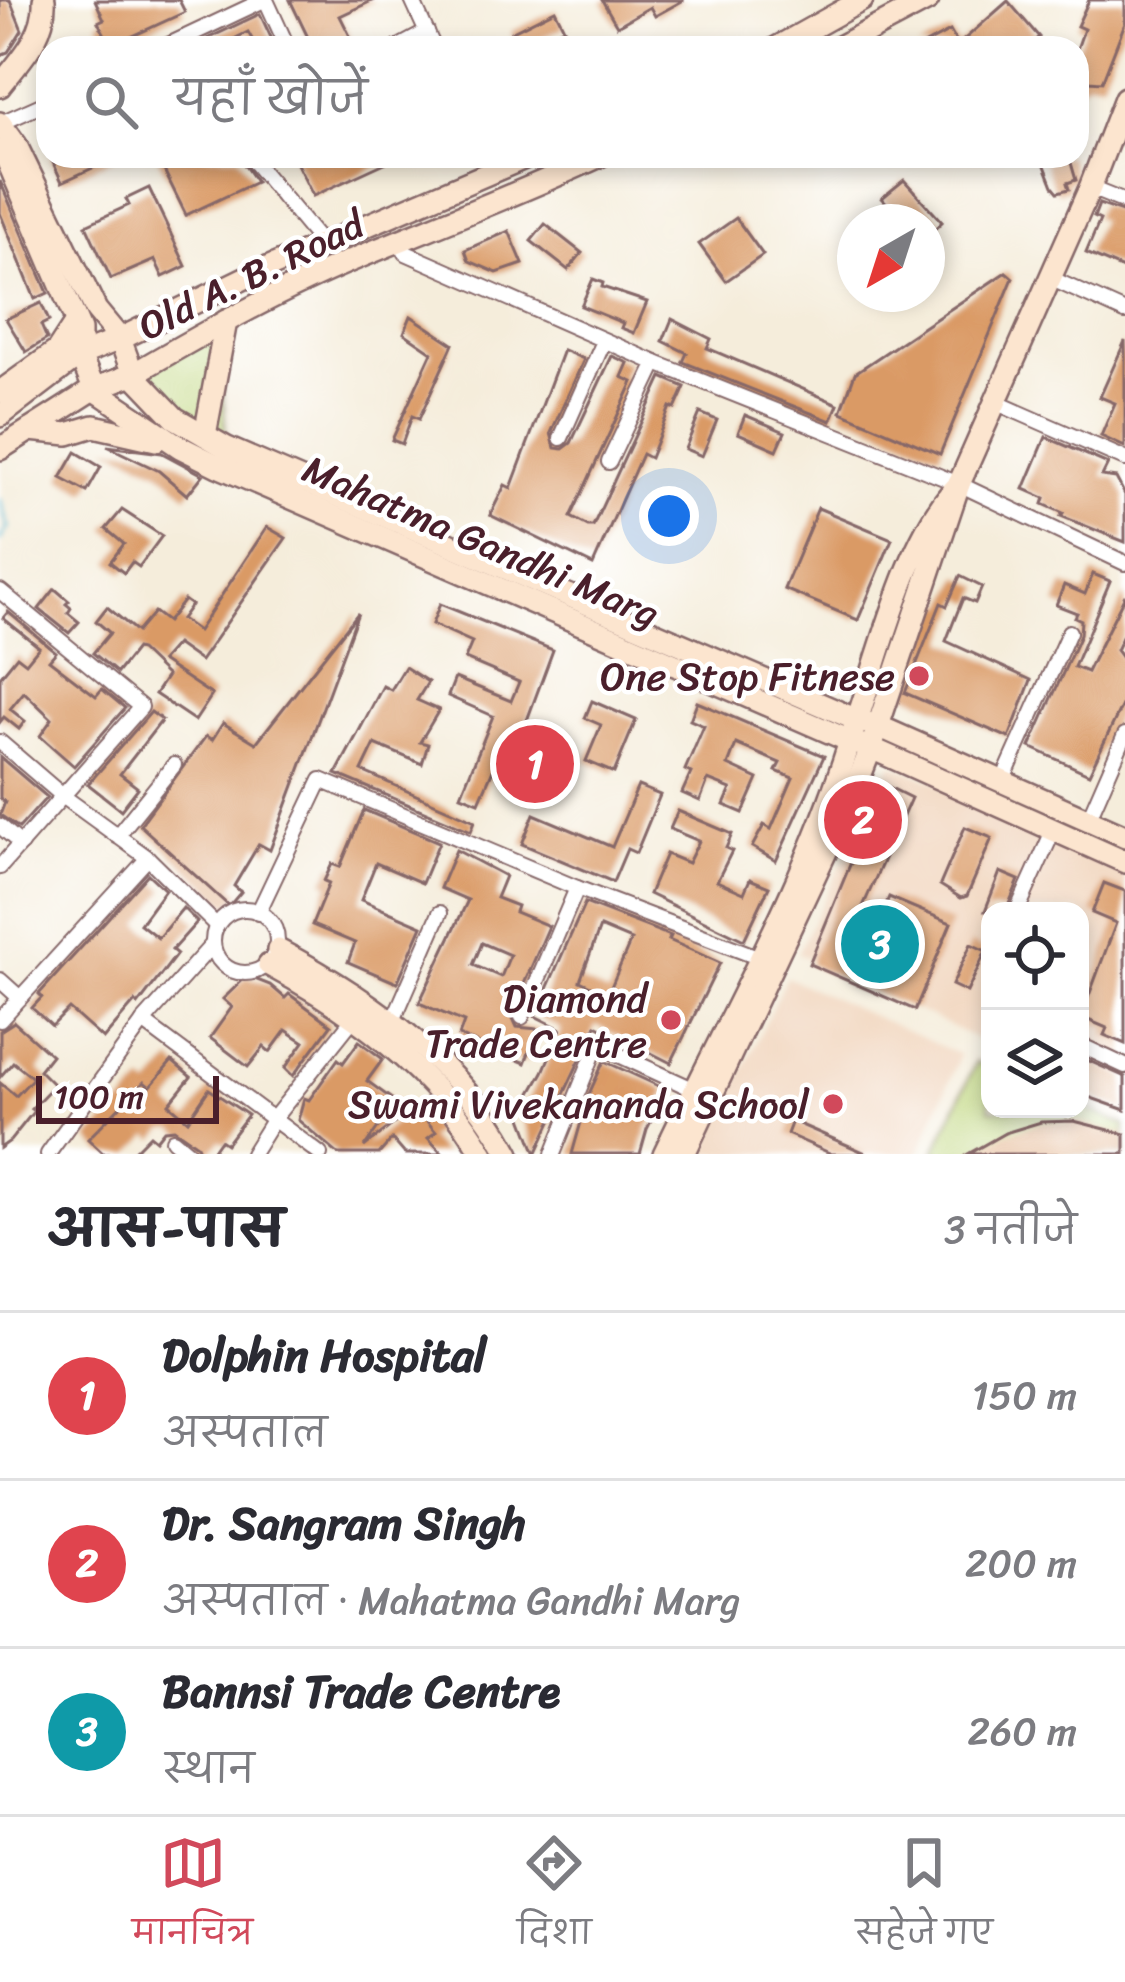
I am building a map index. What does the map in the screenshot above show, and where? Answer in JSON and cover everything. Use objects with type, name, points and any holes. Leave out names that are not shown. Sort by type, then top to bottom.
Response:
[{"type":"main road","points":[[36,36],[45,17],[44,0]]},
{"type":"main road","points":[[798,36],[862,0]]},
{"type":"main road","points":[[860,36],[928,0]]},
{"type":"main road","points":[[0,86],[36,36]]},
{"type":"main road","points":[[664,1154],[864,734],[959,484],[1125,98]]},
{"type":"main road","points":[[0,123],[16,146],[96,310],[120,339],[133,374]]},
{"type":"main road","points":[[0,144],[76,322],[80,355],[94,389],[0,449]]},
{"type":"main road","name":"Old A. B. Road","points":[[80,355],[482,168]]},
{"type":"main road","name":"Old A. B. Road","points":[[94,389],[133,374],[226,321],[360,256],[574,168]]},
{"type":"main road","points":[[96,310],[147,325]]},
{"type":"main road","points":[[205,435],[226,321]]},
{"type":"main road","points":[[0,392],[57,351],[76,322]]},
{"type":"main road","points":[[0,416],[80,355]]},
{"type":"main road","name":"Mahatma Gandhi Marg","points":[[133,374],[175,418],[227,448],[864,734],[1125,862]]},
{"type":"main road","name":"Mahatma Gandhi Marg","points":[[94,389],[180,447],[864,734],[1002,782],[1125,836]]},
{"type":"main road","points":[[30,430],[68,434],[94,426],[180,447]]},
{"type":"main road","points":[[684,1154],[854,794],[864,734]]},
{"type":"main road","points":[[273,957],[430,1080],[466,1123],[484,1154]]},
{"type":"main road","points":[[273,957],[392,1023],[488,1114],[508,1154]]},
{"type":"street","points":[[199,36],[265,0],[283,36]]},
{"type":"street","points":[[412,0],[429,36]]},
{"type":"street","points":[[420,36],[427,32]]},
{"type":"street","points":[[0,123],[36,107]]},
{"type":"street","points":[[259,168],[322,244]]},
{"type":"street","points":[[1090,188],[1125,202]]},
{"type":"street","points":[[401,242],[406,253],[604,341],[959,484],[1125,563]]},
{"type":"street","points":[[1050,278],[1125,312]]},
{"type":"street","points":[[560,438],[604,341]]},
{"type":"street","points":[[609,462],[656,363]]},
{"type":"street","points":[[995,402],[1125,459]]},
{"type":"street","points":[[0,591],[141,707],[0,867]]},
{"type":"street","points":[[1002,782],[1069,632]]},
{"type":"street","points":[[1088,820],[1125,735]]},
{"type":"street","points":[[0,742],[148,859],[216,925]]},
{"type":"street","points":[[117,836],[174,765]]},
{"type":"street","points":[[258,913],[321,780],[577,888],[760,958]]},
{"type":"street","points":[[0,826],[21,844]]},
{"type":"street","points":[[1021,902],[1054,829]]},
{"type":"street","points":[[0,1020],[148,859]]},
{"type":"street","points":[[522,1017],[577,888]]},
{"type":"street","points":[[48,1154],[143,1022],[212,945],[216,925],[231,910],[258,913],[275,932],[273,957],[246,973],[226,964],[212,945]]},
{"type":"street","points":[[392,1023],[440,913]]},
{"type":"street","points":[[0,980],[20,998]]},
{"type":"street","points":[[252,1154],[275,1117],[353,1019]]},
{"type":"street","points":[[143,1022],[320,1154]]},
{"type":"street","points":[[553,1154],[597,1045],[694,1090]]},
{"type":"street","points":[[1089,1049],[1125,1066]]},
{"type":"street","points":[[173,1140],[190,1154]]},
{"type":"shaded area","points":[[892,764],[1125,861],[1125,1103],[1089,1089],[1089,902],[981,902],[981,1041],[797,953]]},
{"type":"shaded area","name":"Swami Vivekananda School","points":[[786,977],[960,1055],[919,1154],[705,1154]]},
{"type":"green space","points":[[218,325],[227,448],[133,374]]},
{"type":"green space","points":[[976,1062],[981,1064],[981,1118],[1089,1118],[1089,1110],[1125,1125],[1125,1154],[934,1154]]},
{"type":"building","points":[[0,0],[10,0],[22,30],[8,52],[0,55]]},
{"type":"building","points":[[95,0],[179,0],[185,12],[133,36],[106,36],[98,22],[104,19]]},
{"type":"building","points":[[290,0],[374,0],[340,16],[350,36],[307,36]]},
{"type":"building","points":[[602,0],[684,0],[655,16],[650,7],[617,26]]},
{"type":"building","points":[[1089,0],[1125,0],[1125,23],[1102,82],[1089,81],[1089,36],[1082,36],[1084,29],[1077,26]]},
{"type":"building","points":[[1008,1],[1038,36],[968,36]]},
{"type":"building","points":[[555,10],[564,28],[546,36],[513,36],[511,32]]},
{"type":"building","points":[[260,14],[270,36],[248,32],[213,36]]},
{"type":"building","points":[[56,168],[93,168],[62,182]]},
{"type":"building","points":[[163,168],[246,168],[256,182],[186,215]]},
{"type":"building","points":[[299,168],[374,168],[313,196]]},
{"type":"building","points":[[1046,168],[1072,168],[1076,180],[1067,183],[1069,189],[1058,192]]},
{"type":"building","points":[[904,180],[926,204],[888,204],[882,198]]},
{"type":"building","points":[[0,181],[48,293],[35,299],[0,213]]},
{"type":"building","points":[[149,188],[186,266],[163,277],[155,260],[111,279],[86,225],[129,205],[126,199]]},
{"type":"building","points":[[1099,204],[1125,213],[1125,270],[1086,253],[1100,220],[1094,217]]},
{"type":"building","points":[[736,218],[763,255],[726,281],[699,244]]},
{"type":"building","points":[[545,224],[582,253],[568,270],[531,241]]},
{"type":"building","points":[[509,231],[523,264],[497,273],[469,261],[465,250]]},
{"type":"building","points":[[1006,272],[1013,278],[940,454],[841,412],[855,373]]},
{"type":"building","points":[[593,279],[603,283],[602,287],[647,302],[634,333],[621,328],[623,323],[581,306]]},
{"type":"building","points":[[41,303],[49,321],[41,325],[47,339],[26,352],[6,319]]},
{"type":"building","points":[[411,316],[453,344],[419,419],[412,416],[402,444],[392,440],[432,352],[404,333]]},
{"type":"building","points":[[672,319],[711,339],[707,348],[838,404],[831,421],[683,362],[687,353],[663,341]]},
{"type":"building","points":[[1125,341],[1125,447],[1101,436],[1115,403],[1100,397]]},
{"type":"building","points":[[563,350],[584,359],[551,433],[555,448],[571,443],[612,356],[628,363],[622,377],[633,382],[571,517],[588,526],[593,526],[662,377],[685,387],[675,409],[670,407],[650,458],[642,454],[593,565],[490,515],[505,485],[511,488]]},
{"type":"building","points":[[700,413],[717,420],[702,456],[685,449]]},
{"type":"building","points":[[745,415],[785,432],[777,450],[738,433]]},
{"type":"building","points":[[1046,437],[1108,464],[1102,476],[1116,478],[1125,495],[1125,542],[1061,516],[1063,513],[1043,504],[1045,498],[1024,489]]},
{"type":"building","points":[[107,446],[162,453],[203,475],[187,495],[159,471]]},
{"type":"building","points":[[76,452],[101,467],[87,492],[61,478]]},
{"type":"building","points":[[818,508],[892,539],[858,620],[784,589]]},
{"type":"building","points":[[122,510],[162,536],[139,567],[132,562],[124,573],[110,562],[124,544],[106,529]]},
{"type":"building","points":[[267,527],[286,538],[200,661],[176,644],[161,661],[212,695],[195,721],[155,694],[167,676],[140,650],[117,673],[93,653],[110,633],[96,621],[107,607],[137,632],[154,612],[167,622],[184,600],[191,605],[181,619],[198,631]]},
{"type":"building","points":[[1093,574],[1110,581],[1074,667],[1087,672],[1125,595],[1125,631],[1116,650],[1125,662],[1125,706],[1089,774],[1030,747],[1080,635],[1077,613],[1056,605],[1064,585],[1085,594]]},
{"type":"building","points":[[960,576],[982,587],[975,603],[963,598],[946,641],[1031,680],[1009,738],[905,693],[941,603],[947,606]]},
{"type":"building","points":[[55,589],[69,601],[68,613],[79,622],[69,633],[39,609]]},
{"type":"building","points":[[440,604],[553,650],[526,723],[558,736],[540,779],[523,772],[532,750],[506,739],[479,802],[461,795],[493,716],[448,696],[455,678],[511,701],[519,682],[465,659],[472,642],[432,624]]},
{"type":"building","points":[[8,612],[56,652],[49,660],[96,696],[102,689],[125,708],[74,766],[40,736],[52,719],[24,692],[10,709],[25,721],[19,729],[4,717],[0,722],[0,677],[17,656],[26,663],[39,647],[3,618]]},
{"type":"building","points":[[358,613],[270,850],[259,844],[234,886],[241,892],[229,906],[140,825],[206,736],[212,740],[223,723],[256,743]]},
{"type":"building","points":[[405,667],[428,682],[417,700],[439,710],[420,742],[428,744],[422,764],[375,744],[362,771],[475,821],[471,831],[336,774],[383,686],[391,690]]},
{"type":"building","points":[[592,701],[636,720],[614,773],[586,761],[601,725],[585,718]]},
{"type":"building","points":[[697,702],[824,756],[776,861],[752,847],[764,825],[771,829],[793,778],[776,771],[780,763],[736,744],[728,765],[758,779],[743,813],[724,805],[731,789],[708,780],[700,801],[682,793],[691,773],[685,770],[704,726],[690,720]]},
{"type":"building","points":[[151,712],[162,720],[120,774],[138,788],[121,810],[88,784]]},
{"type":"building","points":[[0,757],[47,797],[19,828],[0,815],[5,802],[0,798]]},
{"type":"building","points":[[638,786],[660,795],[636,853],[627,849],[613,882],[522,844],[534,814],[612,847]]},
{"type":"building","points":[[889,787],[911,798],[861,911],[879,920],[889,897],[951,923],[915,1010],[809,964],[881,790],[886,792]]},
{"type":"building","points":[[364,810],[439,842],[422,883],[376,863],[361,900],[422,926],[397,983],[348,962],[355,943],[312,925],[329,883],[324,881],[332,864],[340,867]]},
{"type":"building","points":[[678,811],[732,834],[726,848],[732,851],[717,881],[744,893],[750,879],[769,887],[744,940],[649,894],[666,854],[688,863],[699,841],[670,829]]},
{"type":"building","points":[[965,827],[992,838],[967,896],[961,898],[940,885]]},
{"type":"building","points":[[456,850],[505,876],[496,898],[549,926],[511,1014],[517,1027],[538,1029],[525,1063],[459,1036],[464,1022],[419,1003],[468,900],[440,888]],"holes":[[[482,943],[510,955],[501,977],[473,965]]]},
{"type":"building","points":[[1000,872],[1019,880],[1010,902],[988,902]]},
{"type":"building","points":[[148,874],[165,890],[140,924],[158,938],[183,908],[197,922],[172,950],[177,954],[138,1005],[135,1002],[103,1039],[69,1009],[52,1026],[32,1008],[42,997],[39,994]]},
{"type":"building","points":[[1104,883],[1125,891],[1125,1044],[1104,1035],[1107,1028],[1089,1020],[1089,996],[1116,923],[1092,913]]},
{"type":"building","points":[[585,903],[671,936],[669,940],[720,963],[671,1063],[596,1025],[536,1154],[520,1112],[561,1029],[535,1016]],"holes":[[[600,927],[631,940],[608,994],[580,981]]]},
{"type":"building","points":[[971,944],[981,949],[981,962],[967,992],[952,985]]},
{"type":"building","points":[[247,976],[270,985],[285,998],[289,994],[331,1025],[293,1076],[285,1068],[304,1042],[286,1030],[270,1052],[264,1047],[248,1067],[210,1038],[232,1007],[223,999]]},
{"type":"building","points":[[14,1022],[51,1055],[39,1070],[54,1085],[0,1148],[0,1083],[16,1096],[33,1078],[13,1062],[0,1077],[0,1031]]},
{"type":"building","points":[[359,1041],[383,1059],[367,1081],[396,1102],[364,1147],[415,1107],[436,1132],[428,1138],[443,1154],[405,1154],[392,1139],[379,1154],[338,1154],[298,1120],[304,1098],[309,1100],[338,1059],[343,1063]]},
{"type":"building","points":[[172,1061],[191,1077],[169,1104],[188,1120],[209,1089],[248,1115],[226,1144],[220,1140],[210,1154],[201,1154],[197,1145],[174,1129],[164,1130],[156,1140],[150,1135],[131,1154],[104,1154],[88,1139],[144,1082],[150,1087]]},
{"type":"building","points":[[604,1061],[667,1090],[640,1154],[572,1154]]},
{"type":"building","points":[[1089,1061],[1125,1077],[1125,1110],[1089,1097]]},
{"type":"building","points":[[792,1121],[868,1154],[832,1154],[787,1134]]},
{"type":"building","points":[[1074,1121],[1125,1134],[1125,1154],[968,1154],[1005,1133],[1041,1122]]},
{"type":"waterway","points":[[0,500],[8,527],[0,540]]},
{"type":"place","name":"One Stop Fitnese","points":[[919,676]]},
{"type":"place","name":"Dolphin Hospital","points":[[535,764]]},
{"type":"place","name":"Dr. Sangram Singh","points":[[863,820]]},
{"type":"place","name":"Bannsi Trade Centre","points":[[880,944]]},
{"type":"place","name":"Diamond Trade Centre","points":[[671,1020]]},
{"type":"place","name":"Swami Vivekananda School","points":[[833,1104]]}]
